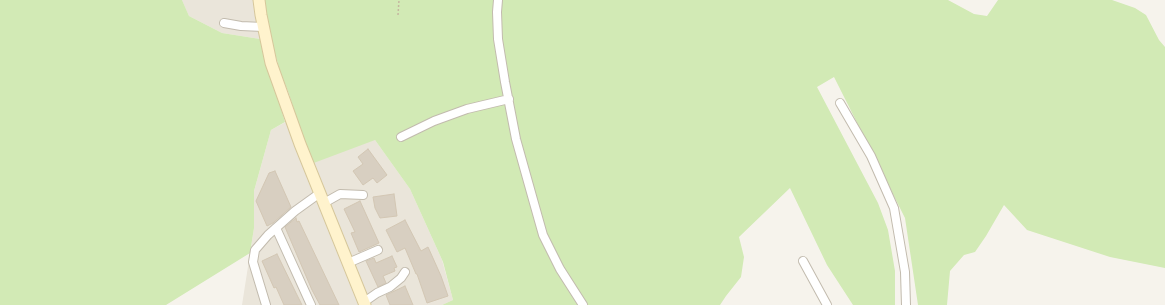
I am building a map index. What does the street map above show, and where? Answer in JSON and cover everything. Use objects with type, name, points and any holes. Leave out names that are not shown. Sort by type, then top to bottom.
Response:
[{"type":"street","points":[[260,0],[263,27],[271,63],[300,144],[365,304],[377,293],[390,287],[402,278],[405,272]]},
{"type":"street","points":[[498,0],[498,39],[516,139],[543,235],[560,269],[583,305]]},
{"type":"street","points":[[224,23],[263,27]]},
{"type":"street","points":[[401,137],[440,118],[467,109],[509,99]]},
{"type":"street","points":[[840,103],[871,156],[894,208],[905,272],[906,305]]},
{"type":"street","points":[[266,305],[253,262],[254,250],[295,211],[322,198],[340,194],[363,195]]},
{"type":"street","points":[[276,228],[311,305]]},
{"type":"street","points":[[348,263],[378,250]]},
{"type":"street","points":[[803,261],[827,305]]},
{"type":"path","points":[[398,15],[399,0]]},
{"type":"shaded area","points":[[182,0],[256,0],[260,39],[222,33],[189,16]]},
{"type":"shaded area","points":[[293,118],[375,140],[410,189],[442,260],[453,300],[442,305],[242,305],[254,228],[253,195],[271,130]]},
{"type":"green space","points":[[0,0],[182,0],[189,16],[222,33],[260,39],[285,122],[271,130],[254,191],[254,228],[250,253],[166,305],[0,305]]},
{"type":"green space","points":[[263,0],[948,0],[974,14],[987,16],[998,0],[1112,0],[1135,8],[1146,15],[1159,40],[1165,47],[1165,268],[1110,257],[1027,230],[1004,205],[975,252],[964,255],[950,271],[947,305],[918,305],[905,218],[834,77],[817,87],[878,203],[888,230],[895,271],[895,305],[853,305],[827,265],[790,188],[739,237],[744,257],[741,277],[720,305],[442,305],[453,300],[443,262],[410,189],[375,140],[311,164],[289,94],[280,71],[264,15]]},
{"type":"building","points":[[368,149],[387,175],[377,183],[373,178],[363,185],[353,171],[363,164],[358,157]]},
{"type":"building","points":[[275,171],[291,207],[273,223],[267,226],[256,201],[269,173]]},
{"type":"building","points":[[394,194],[397,216],[380,218],[375,208],[373,197]]},
{"type":"building","points":[[360,201],[379,243],[359,252],[351,233],[355,232],[344,209]]},
{"type":"building","points":[[296,218],[297,222],[299,221],[339,305],[320,305],[312,290],[285,227]]},
{"type":"building","points":[[405,220],[421,251],[428,247],[448,296],[427,303],[417,274],[405,248],[397,252],[386,230]]},
{"type":"building","points":[[277,254],[302,305],[284,305],[276,287],[274,288],[262,261]]},
{"type":"building","points":[[392,256],[397,267],[394,268],[395,271],[383,276],[386,283],[378,287],[366,261],[374,258],[376,263]]},
{"type":"building","points":[[405,286],[413,305],[390,305],[386,295]]}]
